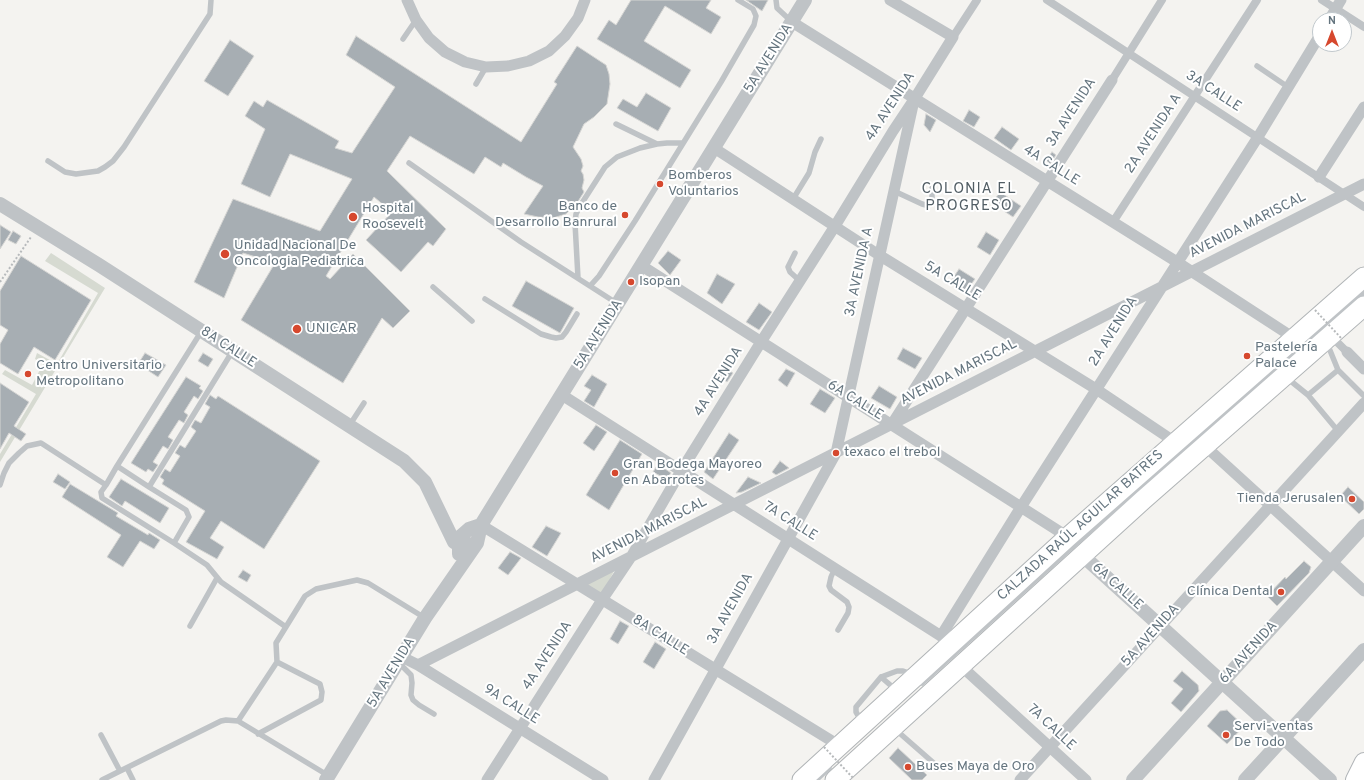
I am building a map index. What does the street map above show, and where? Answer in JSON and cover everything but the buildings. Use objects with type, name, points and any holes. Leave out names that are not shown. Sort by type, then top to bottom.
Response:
[{"type":"highway","name":"CALZADA RAÚL AGUILAR BATRES","points":[[802,780],[832,746],[864,723],[898,692],[918,680],[945,641],[1068,537],[1364,277]]},
{"type":"highway","name":"CALZADA RAÚL AGUILAR BATRES","points":[[834,772],[893,727],[1082,555],[1284,375],[1332,338],[1364,306]]},
{"type":"main road","points":[[1355,780],[1364,762]]},
{"type":"street","points":[[407,0],[416,20],[429,38],[445,52],[465,62],[486,66],[508,66],[529,61],[549,50],[565,36],[578,18],[585,0]]},
{"type":"street","name":"5A AVENIDA","points":[[459,545],[461,536],[475,527],[562,395],[805,0]]},
{"type":"street","points":[[890,0],[953,37]]},
{"type":"street","name":"4A AVENIDA","points":[[487,780],[631,557],[761,342],[977,0]]},
{"type":"street","name":"3A CALLE","points":[[1047,0],[1364,207]]},
{"type":"street","name":"3A AVENIDA","points":[[891,425],[1162,0]]},
{"type":"street","name":"2A AVENIDA A","points":[[1113,222],[1257,0]]},
{"type":"street","points":[[1322,0],[1338,4],[1364,27]]},
{"type":"street","name":"4A CALLE","points":[[792,22],[1177,262],[1294,338]]},
{"type":"street","name":"2A AVENIDA","points":[[945,641],[1021,507],[1258,137],[1312,48]]},
{"type":"street","name":"3A AVENIDA A","points":[[836,453],[915,98]]},
{"type":"street","points":[[1319,177],[1364,107]]},
{"type":"street","name":"5A CALLE","points":[[714,148],[879,255],[1096,389],[1175,442]]},
{"type":"street","name":"AVENIDA MARISCAL","points":[[418,665],[1364,184]]},
{"type":"street","name":"8A CALLE","points":[[0,204],[99,265],[404,461],[425,482],[452,540],[459,545]]},
{"type":"street","name":"6A CALLE","points":[[642,266],[1068,537]]},
{"type":"street","points":[[1332,338],[1364,369]]},
{"type":"street","name":"7A CALLE","points":[[562,395],[835,568],[945,641]]},
{"type":"street","name":"5A AVENIDA","points":[[1020,780],[1364,402]]},
{"type":"street","points":[[1205,446],[1364,591]]},
{"type":"street","name":"3A AVENIDA","points":[[654,780],[836,453]]},
{"type":"street","name":"8A CALLE","points":[[439,510],[453,524],[475,527],[602,600],[715,670],[832,746]]},
{"type":"street","name":"6A AVENIDA","points":[[1133,780],[1364,526]]},
{"type":"street","name":"5A AVENIDA","points":[[328,778],[425,618],[477,543],[475,527]]},
{"type":"street","points":[[460,566],[459,545],[477,543]]},
{"type":"street","name":"6A CALLE","points":[[1082,555],[1330,780]]},
{"type":"street","points":[[1245,780],[1364,650]]},
{"type":"street","name":"9A CALLE","points":[[400,660],[418,665],[603,780]]},
{"type":"street","name":"7A CALLE","points":[[960,665],[1086,780]]},
{"type":"lane","points":[[48,161],[65,172],[76,174],[98,171],[113,161],[210,14],[211,0]]},
{"type":"lane","points":[[590,286],[599,276],[635,221],[721,82],[754,25],[756,16],[753,9],[738,0]]},
{"type":"lane","points":[[776,0],[777,8],[792,22]]},
{"type":"lane","points":[[403,39],[416,20]]},
{"type":"lane","points":[[476,84],[486,66]]},
{"type":"lane","points":[[1257,66],[1288,87]]},
{"type":"lane","points":[[616,124],[657,144]]},
{"type":"lane","points":[[793,199],[809,173],[815,152],[821,140]]},
{"type":"lane","points":[[578,278],[575,223],[576,214],[605,167],[617,157],[657,144],[682,144]]},
{"type":"lane","points":[[409,163],[521,242],[618,304]]},
{"type":"lane","points":[[894,191],[926,205],[932,198],[932,188]]},
{"type":"lane","points":[[795,253],[788,267],[790,272],[800,281]]},
{"type":"lane","points":[[433,287],[472,321]]},
{"type":"lane","points":[[864,723],[856,712],[856,707],[881,678],[897,671],[908,672],[918,680],[1364,293]]},
{"type":"lane","points":[[485,299],[541,334],[556,338],[562,336],[566,332],[577,314]]},
{"type":"lane","points":[[202,331],[101,492],[102,498],[206,565],[217,578],[245,600],[286,627]]},
{"type":"lane","points":[[1332,338],[1338,370],[1364,396]]},
{"type":"lane","points":[[149,487],[233,351]]},
{"type":"lane","points":[[1308,395],[1338,370]]},
{"type":"lane","points":[[1284,375],[1308,395],[1338,430]]},
{"type":"lane","points":[[349,426],[364,403]]},
{"type":"lane","points":[[0,485],[4,472],[18,452],[28,446],[41,443],[106,485]]},
{"type":"lane","points":[[117,466],[186,510],[189,517],[174,543]]},
{"type":"lane","points":[[835,568],[830,577],[830,590],[847,602],[849,607],[848,613],[838,630]]},
{"type":"lane","points":[[190,626],[217,578]]},
{"type":"lane","points":[[238,721],[277,662],[276,643],[305,596],[316,589],[357,580],[368,582],[425,618]]},
{"type":"lane","points":[[400,660],[410,676],[412,683],[411,695],[413,700],[434,714]]},
{"type":"lane","points":[[258,734],[321,700],[322,692],[320,684],[277,662]]},
{"type":"lane","points":[[881,678],[898,692]]},
{"type":"lane","points":[[102,780],[221,721],[226,720],[238,721],[314,766],[328,778]]},
{"type":"lane","points":[[893,727],[936,765]]},
{"type":"lane","points":[[101,735],[120,771]]},
{"type":"lane","points":[[127,768],[133,780]]},
{"type":"lane","points":[[816,780],[834,772]]},
{"type":"path","points":[[0,282],[38,227]]},
{"type":"path","points":[[1315,310],[1332,338]]},
{"type":"path","points":[[832,746],[854,779]]},
{"type":"shaded area","points":[[51,253],[105,288],[0,462],[0,454],[36,394],[2,374],[5,370],[32,385],[43,364],[35,359],[37,353],[57,364],[98,293],[45,261]]},
{"type":"shaded area","points":[[618,563],[601,597],[580,582]]},
{"type":"place","name":"Bomberos Voluntarios","points":[[660,184]]},
{"type":"place","name":"Banco de Desarrollo Banrural","points":[[625,215]]},
{"type":"place","name":"Hospital Roosevelt","points":[[353,217]]},
{"type":"place","name":"Unidad Nacional De Oncologia Pediatrica","points":[[225,254]]},
{"type":"place","name":"Isopan","points":[[631,282]]},
{"type":"place","name":"UNICAR","points":[[297,329]]},
{"type":"place","name":"Pastelería Palace","points":[[1247,356]]},
{"type":"place","name":"Centro Universitario Metropolitano","points":[[28,374]]},
{"type":"place","name":"texaco el trebol","points":[[836,453]]},
{"type":"place","name":"Gran Bodega Mayoreo en Abarrotes","points":[[615,473]]},
{"type":"place","name":"Tienda Jerusalen","points":[[1352,499]]},
{"type":"place","name":"Clínica Dental","points":[[1281,592]]},
{"type":"place","name":"Servi-ventas De Todo","points":[[1226,735]]},
{"type":"place","name":"Buses Maya de Oro","points":[[908,767]]},
{"type":"district","name":"COLONIA EL PROGRESO","points":[[969,198]]}]
